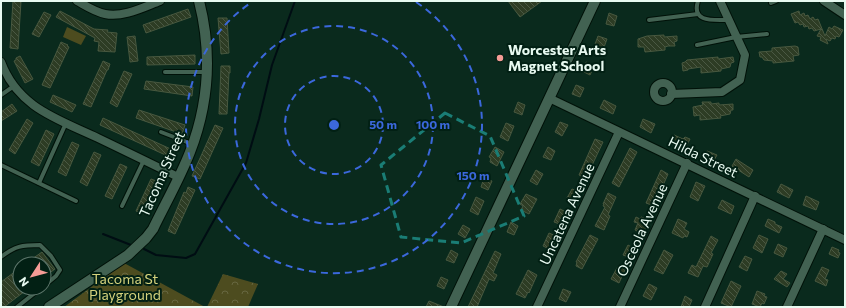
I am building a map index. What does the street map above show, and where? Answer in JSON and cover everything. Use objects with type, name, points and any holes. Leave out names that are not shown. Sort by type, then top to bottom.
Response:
[{"type":"street","points":[[76,1],[99,12],[114,14],[128,12],[160,1]]},
{"type":"street","name":"Tacoma Street","points":[[49,307],[117,262],[141,243],[153,229],[193,144],[201,118],[208,72],[207,45],[199,1]]},
{"type":"street","points":[[451,307],[596,1]]},
{"type":"street","points":[[671,94],[722,92],[740,80],[745,56],[720,1]]},
{"type":"street","points":[[824,1],[845,15]]},
{"type":"street","points":[[1,62],[14,86],[30,102],[49,116],[178,177]]},
{"type":"street","name":"Hilda Street","points":[[549,98],[688,163],[845,240]]},
{"type":"street","name":"Uncatena Avenue","points":[[537,307],[619,132]]},
{"type":"street","name":"Osceola Avenue","points":[[620,307],[688,163]]},
{"type":"street","points":[[705,307],[755,196]]},
{"type":"street","points":[[787,307],[824,229]]},
{"type":"lane","points":[[698,1],[696,8],[698,14],[702,18],[710,20],[728,20]]},
{"type":"lane","points":[[771,3],[776,1]]},
{"type":"lane","points":[[649,20],[698,14]]},
{"type":"lane","points":[[697,45],[736,37],[766,34]]},
{"type":"lane","points":[[165,72],[208,72]]},
{"type":"lane","points":[[1,95],[14,86]]},
{"type":"lane","points":[[39,183],[66,123]]},
{"type":"lane","points":[[161,132],[193,144]]},
{"type":"lane","points":[[122,206],[144,160]]},
{"type":"lane","points":[[1,165],[76,201]]},
{"type":"lane","points":[[1,257],[7,252],[23,245],[40,245],[52,256],[60,270],[52,279]]},
{"type":"lane","points":[[16,307],[30,296]]},
{"type":"highlighted area","points":[[445,113],[490,136],[524,216],[461,243],[401,237],[381,165]]},
{"type":"green space","points":[[67,27],[86,36],[81,45],[63,37]]},
{"type":"green space","name":"Tacoma St Playground","points":[[124,263],[205,307],[64,307]]},
{"type":"green space","points":[[223,274],[258,284],[248,307],[207,307]]},
{"type":"building","points":[[13,1],[21,1],[18,49],[10,48]]},
{"type":"building","points":[[508,1],[542,1],[520,17]]},
{"type":"building","points":[[188,9],[191,17],[146,33],[143,25]]},
{"type":"building","points":[[60,11],[94,29],[108,30],[107,32],[117,33],[115,52],[98,51],[99,42],[94,41],[95,38],[56,17]]},
{"type":"building","points":[[799,11],[800,15],[804,13],[805,16],[808,15],[810,19],[813,17],[815,20],[818,19],[825,36],[829,27],[832,29],[834,26],[843,30],[839,37],[836,36],[835,39],[832,38],[830,41],[826,39],[828,44],[820,40],[821,37],[817,36],[821,29],[814,31],[812,28],[809,29],[808,26],[804,27],[803,24],[800,25],[798,22],[795,23],[791,14]]},
{"type":"building","points":[[44,12],[51,15],[39,37],[32,34]]},
{"type":"building","points":[[609,13],[617,16],[614,26],[606,24]]},
{"type":"building","points":[[218,18],[227,18],[229,53],[221,54]]},
{"type":"building","points":[[664,35],[664,37],[677,36],[677,41],[674,42],[675,46],[665,47],[665,50],[645,52],[644,47],[638,47],[638,39],[647,36]]},
{"type":"building","points":[[135,36],[138,61],[130,62],[127,37]]},
{"type":"building","points":[[598,36],[607,39],[603,50],[594,47]]},
{"type":"building","points":[[61,42],[69,47],[50,88],[42,85]]},
{"type":"building","points":[[798,47],[799,55],[793,56],[794,61],[773,63],[773,61],[764,60],[760,57],[759,52],[772,51],[772,48]]},
{"type":"building","points":[[195,55],[195,64],[147,65],[147,57]]},
{"type":"building","points":[[20,56],[33,79],[25,83],[14,61]]},
{"type":"building","points":[[718,57],[718,59],[733,57],[734,62],[731,63],[730,67],[721,69],[721,71],[701,73],[701,67],[683,71],[682,63],[687,60]]},
{"type":"building","points":[[103,61],[110,64],[91,107],[83,104]]},
{"type":"building","points":[[586,62],[594,66],[590,75],[582,71]]},
{"type":"building","points":[[221,66],[230,66],[227,114],[219,114]]},
{"type":"building","points":[[124,71],[132,74],[117,107],[110,103]]},
{"type":"building","points":[[146,81],[193,87],[192,96],[144,89]]},
{"type":"building","points":[[576,85],[584,88],[580,97],[572,94]]},
{"type":"building","points":[[53,95],[76,105],[72,112],[50,102]]},
{"type":"building","points":[[604,100],[616,106],[613,114],[600,108]]},
{"type":"building","points":[[518,102],[525,105],[522,115],[514,112]]},
{"type":"building","points":[[702,102],[711,102],[711,104],[719,103],[719,105],[733,104],[733,110],[731,110],[730,114],[720,116],[721,118],[700,120],[700,115],[694,116],[693,107],[703,105]]},
{"type":"building","points":[[12,104],[17,111],[1,121],[1,112]]},
{"type":"building","points":[[139,110],[185,125],[182,134],[136,118]]},
{"type":"building","points":[[103,118],[175,151],[172,158],[100,125]]},
{"type":"building","points":[[27,119],[33,123],[15,154],[9,150]]},
{"type":"building","points":[[643,119],[655,124],[651,133],[640,127]]},
{"type":"building","points":[[560,122],[568,125],[562,136],[555,132]]},
{"type":"building","points":[[506,123],[514,126],[508,141],[500,137]]},
{"type":"building","points":[[215,125],[223,128],[200,179],[192,176]]},
{"type":"building","points":[[46,130],[54,134],[39,166],[31,162]]},
{"type":"building","points":[[674,135],[683,139],[685,137],[690,139],[686,147],[683,146],[682,148],[670,142]]},
{"type":"building","points":[[595,139],[603,142],[586,178],[579,175]]},
{"type":"building","points":[[72,142],[79,145],[66,176],[58,172]]},
{"type":"building","points":[[495,147],[504,152],[497,166],[490,162],[491,158],[489,157]]},
{"type":"building","points":[[548,147],[555,151],[551,160],[543,157]]},
{"type":"building","points":[[630,148],[637,152],[619,187],[612,183]]},
{"type":"building","points":[[707,151],[717,155],[713,162],[704,158]]},
{"type":"building","points":[[94,152],[101,155],[87,186],[80,182]]},
{"type":"building","points":[[736,159],[753,170],[749,177],[732,166]]},
{"type":"building","points":[[120,164],[127,167],[112,199],[105,196]]},
{"type":"building","points":[[536,170],[543,174],[537,185],[530,181]]},
{"type":"building","points":[[661,170],[668,174],[654,206],[646,203]]},
{"type":"building","points":[[484,178],[492,181],[488,190],[481,187]]},
{"type":"building","points":[[151,179],[159,182],[144,214],[136,211]]},
{"type":"building","points":[[696,182],[705,186],[698,201],[690,197]]},
{"type":"building","points":[[781,184],[793,190],[789,198],[777,192]]},
{"type":"building","points":[[188,187],[195,190],[175,234],[168,231],[184,192],[186,193]]},
{"type":"building","points":[[572,189],[579,192],[575,202],[567,198]]},
{"type":"building","points":[[608,193],[616,197],[608,215],[610,216],[604,230],[595,226],[605,207],[603,204]]},
{"type":"building","points":[[526,194],[537,199],[529,214],[521,210],[523,206],[520,204]]},
{"type":"building","points":[[806,196],[819,202],[816,210],[803,205]]},
{"type":"building","points":[[476,197],[484,201],[478,215],[470,211]]},
{"type":"building","points":[[722,200],[734,206],[731,214],[718,208]]},
{"type":"building","points":[[560,209],[568,213],[562,225],[554,222]]},
{"type":"building","points":[[636,217],[649,220],[643,234],[635,230],[638,223],[634,222]]},
{"type":"building","points":[[678,219],[687,223],[684,229],[689,232],[687,237],[684,236],[683,238],[672,233]]},
{"type":"building","points":[[768,219],[782,227],[779,233],[765,226]]},
{"type":"building","points":[[511,222],[518,226],[514,235],[507,232]]},
{"type":"building","points":[[463,225],[470,229],[465,238],[458,234]]},
{"type":"building","points":[[549,233],[558,237],[551,250],[543,246]]},
{"type":"building","points":[[590,235],[598,239],[582,269],[576,266],[576,262]]},
{"type":"building","points":[[759,235],[768,239],[762,253],[753,248]]},
{"type":"building","points":[[711,236],[718,240],[711,253],[713,254],[707,267],[703,266],[698,277],[688,273],[692,265],[696,267]]},
{"type":"building","points":[[778,244],[787,248],[783,257],[774,253]]},
{"type":"building","points":[[628,245],[635,249],[631,258],[623,255]]},
{"type":"building","points":[[832,247],[839,250],[838,252],[840,253],[838,258],[829,254]]},
{"type":"building","points":[[451,250],[458,254],[454,263],[446,260]]},
{"type":"building","points":[[664,250],[673,255],[663,274],[654,270]]},
{"type":"building","points":[[495,251],[501,254],[493,273],[497,275],[494,281],[489,279],[477,307],[468,307]]},
{"type":"building","points":[[42,252],[45,256],[36,256]]},
{"type":"building","points":[[745,256],[752,259],[747,271],[739,267]]},
{"type":"building","points":[[618,266],[625,270],[619,283],[611,279]]},
{"type":"building","points":[[822,267],[829,270],[825,279],[828,280],[826,286],[815,281]]},
{"type":"building","points":[[528,270],[537,275],[529,293],[528,292],[525,298],[516,294]]},
{"type":"building","points":[[781,271],[787,274],[783,279],[790,283],[787,287],[774,279]]},
{"type":"building","points":[[12,274],[12,296],[18,296],[4,307],[1,307],[1,282]]},
{"type":"building","points":[[441,277],[448,280],[444,289],[437,286]]},
{"type":"building","points":[[731,281],[741,286],[731,307],[721,303]]},
{"type":"building","points":[[649,284],[657,288],[651,300],[643,296]]},
{"type":"building","points":[[563,289],[571,292],[566,302],[559,299]]},
{"type":"building","points":[[757,291],[765,294],[764,296],[767,297],[764,304],[762,303],[760,307],[752,304]]},
{"type":"building","points":[[685,296],[692,300],[689,307],[681,307]]},
{"type":"building","points":[[429,301],[444,307],[426,307]]},
{"type":"waterway","points":[[144,249],[156,255],[186,258],[195,254],[246,163],[259,119],[272,65],[295,1]]},
{"type":"waterway","points":[[103,234],[131,245]]},
{"type":"place","name":"Worcester Arts Magnet School","points":[[500,58]]}]
